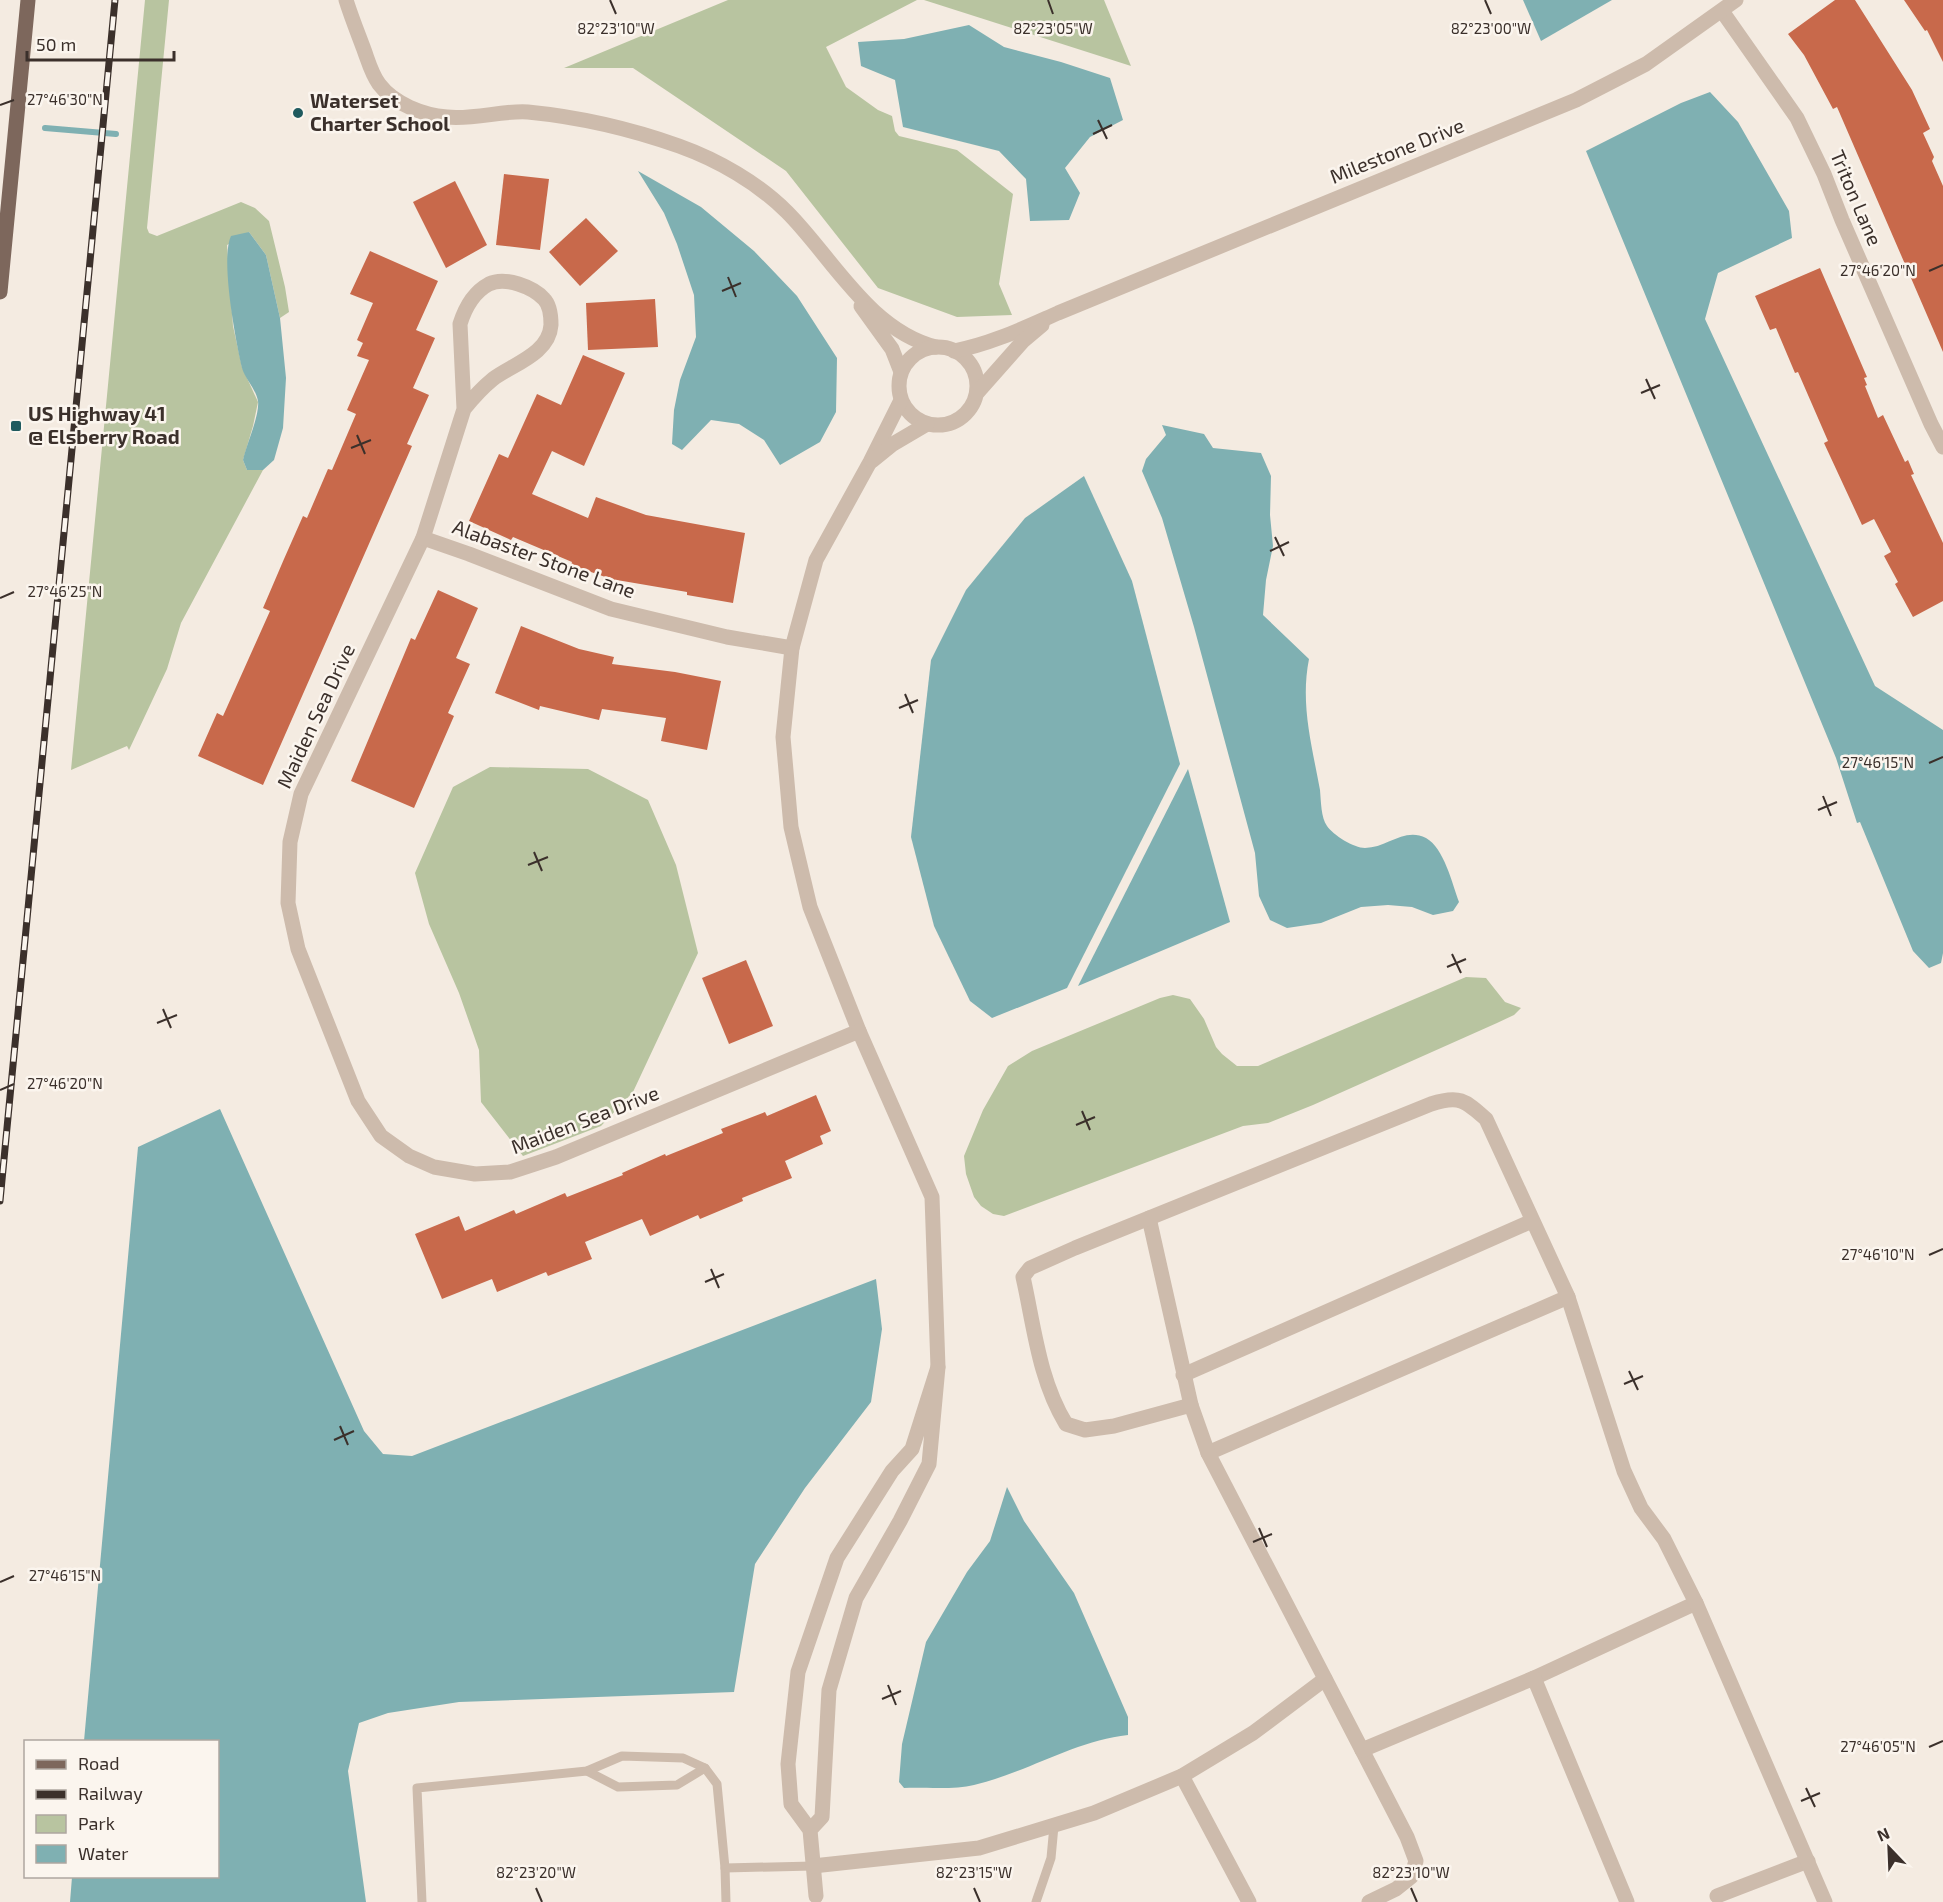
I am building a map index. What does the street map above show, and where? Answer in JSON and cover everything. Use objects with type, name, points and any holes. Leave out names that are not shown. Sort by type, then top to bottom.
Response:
[{"type":"main road","points":[[0,292],[28,0]]},
{"type":"street","points":[[346,0],[370,68],[379,84],[394,99],[421,112],[447,117],[526,112],[601,124],[679,146],[740,176],[789,214],[844,281],[892,350],[901,372]]},
{"type":"street","points":[[352,0],[364,49]]},
{"type":"street","name":"Milestone Drive","points":[[844,281],[880,315],[906,335],[936,347],[954,351],[981,346],[1576,100],[1646,64],[1736,0]]},
{"type":"street","name":"Triton Lane","points":[[1722,11],[1797,118],[1824,174],[1931,424],[1943,447]]},
{"type":"street","points":[[500,281],[520,285],[546,300],[550,310],[551,325],[545,343],[537,352],[491,381],[465,409],[460,324],[471,300],[490,284],[500,281]]},
{"type":"street","name":"Milestone Drive","points":[[870,462],[893,444],[927,424],[940,426],[953,423],[964,416],[972,406],[977,393],[1023,341],[1058,313]]},
{"type":"street","points":[[927,424],[916,419],[907,410],[901,400],[899,381],[901,372],[915,355],[936,347]]},
{"type":"street","points":[[954,351],[970,364],[975,373],[977,393]]},
{"type":"street","points":[[810,1830],[822,1817],[829,1690],[856,1598],[900,1521],[929,1464],[938,1367],[932,1197],[859,1031],[810,907],[791,827],[783,736],[792,648],[816,560],[901,400]]},
{"type":"street","name":"Maiden Sea Drive","points":[[465,409],[423,538],[301,794],[290,842],[288,903],[298,949],[358,1101],[381,1136],[409,1156],[434,1167],[475,1174],[510,1172],[555,1157],[859,1031]]},
{"type":"street","name":"Alabaster Stone Lane","points":[[423,538],[611,609],[727,637],[792,648]]},
{"type":"street","points":[[1191,1406],[1138,1421],[1085,1430],[1066,1424],[1047,1386],[1023,1277],[1030,1268],[1431,1104],[1459,1099],[1468,1103],[1486,1119],[1568,1297],[1624,1471],[1641,1508],[1664,1539],[1696,1604],[1825,1902]]},
{"type":"street","points":[[1149,1218],[1183,1375],[1191,1406],[1208,1453],[1407,1837],[1416,1861],[1411,1877],[1399,1896],[1369,1902]]},
{"type":"street","points":[[1183,1375],[1532,1221]]},
{"type":"street","points":[[1208,1453],[1568,1297]]},
{"type":"street","points":[[815,1900],[810,1830],[791,1804],[788,1764],[798,1672],[837,1558],[892,1471],[912,1449],[938,1367]]},
{"type":"street","points":[[1362,1750],[1534,1678],[1696,1604]]},
{"type":"street","points":[[1534,1678],[1627,1902]]},
{"type":"street","points":[[813,1866],[979,1848],[1094,1813],[1182,1776],[1252,1733],[1325,1679]]},
{"type":"street","points":[[1182,1776],[1249,1902]]},
{"type":"street","points":[[1714,1900],[1808,1860]]},
{"type":"lane","points":[[422,1902],[417,1788],[587,1771],[622,1756],[683,1758],[705,1768],[717,1784],[726,1868],[726,1902]]},
{"type":"lane","points":[[587,1771],[618,1787],[677,1785],[705,1768]]},
{"type":"lane","points":[[1036,1902],[1051,1858],[1054,1826]]},
{"type":"lane","points":[[726,1868],[813,1866]]},
{"type":"green space","points":[[145,0],[169,0],[147,228],[149,233],[157,236],[241,202],[255,208],[269,221],[289,312],[280,318],[266,255],[249,232],[227,245],[233,326],[242,367],[258,402],[243,460],[247,470],[263,470],[181,623],[167,669],[129,750],[127,746],[71,770]]},
{"type":"green space","points":[[728,0],[917,0],[826,47],[846,87],[878,110],[892,116],[895,131],[899,136],[957,150],[1013,194],[999,284],[1012,315],[957,317],[878,288],[786,171],[633,68],[564,68]]},
{"type":"green space","points":[[924,0],[1104,0],[1131,66]]},
{"type":"green space","points":[[490,767],[588,769],[648,800],[676,865],[698,953],[633,1092],[601,1126],[523,1156],[481,1102],[479,1050],[459,993],[429,924],[415,873],[453,787]]},
{"type":"green space","points":[[1466,977],[1486,978],[1505,1002],[1521,1008],[1514,1015],[1497,1023],[1313,1105],[1268,1123],[1243,1126],[1004,1216],[993,1214],[981,1206],[974,1197],[966,1174],[964,1156],[983,1110],[1008,1066],[1032,1051],[1160,998],[1173,995],[1190,999],[1204,1019],[1216,1047],[1222,1054],[1237,1066],[1258,1066]]},
{"type":"water","points":[[1523,0],[1612,0],[1541,41]]},
{"type":"water","points":[[969,25],[1004,47],[1110,78],[1123,120],[1090,137],[1065,168],[1080,193],[1069,220],[1030,221],[1026,179],[999,151],[903,127],[895,80],[861,66],[858,42],[904,39]]},
{"type":"water","points":[[1710,92],[1738,122],[1789,211],[1792,238],[1718,273],[1705,319],[1875,686],[1943,730],[1943,953],[1941,963],[1929,968],[1913,951],[1860,822],[1857,823],[1836,758],[1586,151],[1681,103]]},
{"type":"water","points":[[638,171],[701,207],[754,251],[797,296],[837,358],[836,412],[820,442],[780,465],[764,440],[739,424],[711,420],[682,450],[672,444],[674,410],[680,380],[696,337],[694,295],[664,213]]},
{"type":"water","points":[[249,232],[266,255],[280,318],[286,378],[283,428],[274,460],[263,470],[247,470],[243,460],[257,414],[258,401],[242,368],[228,281],[228,247],[231,236]]},
{"type":"water","points":[[1162,425],[1204,434],[1213,448],[1261,453],[1271,476],[1270,515],[1273,546],[1266,580],[1263,615],[1309,659],[1306,709],[1325,823],[1339,837],[1365,848],[1381,845],[1403,836],[1418,835],[1426,838],[1438,850],[1450,876],[1459,902],[1453,911],[1433,915],[1412,907],[1388,905],[1361,907],[1321,923],[1287,928],[1270,920],[1259,896],[1255,853],[1194,627],[1162,518],[1142,471],[1146,459],[1166,435]]},
{"type":"water","points":[[1084,476],[1132,581],[1180,764],[1067,988],[992,1018],[970,1001],[934,926],[911,837],[931,660],[966,590],[1025,518]]},
{"type":"water","points":[[1188,769],[1230,922],[1078,986]]},
{"type":"water","points":[[220,1109],[364,1431],[383,1454],[412,1456],[876,1279],[882,1329],[871,1402],[805,1488],[755,1564],[734,1692],[459,1702],[388,1713],[359,1723],[348,1771],[366,1902],[70,1902],[72,1878],[219,1878],[219,1740],[84,1740],[138,1147]]},
{"type":"water","points":[[1007,1487],[1024,1521],[1074,1593],[1128,1717],[1128,1735],[1108,1738],[1069,1750],[993,1780],[966,1787],[904,1788],[899,1782],[902,1744],[926,1642],[967,1572],[990,1541]]},
{"type":"building","points":[[1835,0],[1855,0],[1912,90],[1930,129],[1923,133],[1934,157],[1932,161],[1943,186],[1943,352],[1837,107],[1833,109],[1804,55],[1788,34]]},
{"type":"building","points":[[1904,0],[1943,0],[1943,62],[1927,30],[1925,31]]},
{"type":"building","points":[[504,174],[549,179],[540,250],[496,245]]},
{"type":"building","points":[[455,181],[487,245],[446,268],[413,202]]},
{"type":"building","points":[[586,218],[618,251],[580,286],[549,252]]},
{"type":"building","points":[[370,251],[438,281],[416,330],[435,338],[413,388],[429,395],[407,444],[412,446],[263,785],[198,756],[217,713],[223,716],[270,611],[263,608],[284,559],[303,516],[307,518],[328,469],[332,470],[356,414],[347,410],[369,360],[357,356],[363,343],[357,340],[373,303],[350,294]]},
{"type":"building","points":[[1820,268],[1867,377],[1864,378],[1867,385],[1865,386],[1878,418],[1883,415],[1905,462],[1908,460],[1914,474],[1911,475],[1943,543],[1943,601],[1913,617],[1895,584],[1898,582],[1884,556],[1891,552],[1874,519],[1862,525],[1824,443],[1828,441],[1798,372],[1795,373],[1776,328],[1770,330],[1755,296]]},
{"type":"building","points":[[655,299],[658,347],[588,350],[586,303]]},
{"type":"building","points":[[583,355],[625,373],[584,466],[552,451],[532,494],[588,518],[596,497],[646,515],[745,533],[733,603],[687,595],[687,592],[611,579],[571,565],[572,562],[513,537],[511,540],[469,521],[499,454],[508,458],[537,394],[561,405]]},
{"type":"building","points":[[438,590],[478,608],[456,658],[470,664],[448,713],[454,716],[414,808],[351,781],[411,638],[415,640]]},
{"type":"building","points":[[521,626],[579,649],[614,657],[612,664],[675,672],[721,681],[707,750],[661,741],[666,718],[602,709],[599,720],[540,706],[539,710],[495,693]]},
{"type":"building","points":[[746,960],[773,1026],[729,1044],[702,978]]},
{"type":"building","points":[[816,1095],[831,1131],[820,1136],[823,1144],[785,1161],[792,1178],[742,1198],[743,1201],[700,1219],[698,1215],[650,1236],[642,1219],[585,1242],[592,1259],[548,1276],[546,1272],[497,1292],[492,1279],[442,1299],[415,1234],[459,1216],[465,1231],[514,1210],[516,1214],[565,1193],[567,1197],[623,1175],[622,1173],[665,1154],[666,1156],[723,1133],[721,1129],[765,1112],[767,1116]]},
{"type":"waterway","points":[[45,128],[116,134]]},
{"type":"railway","points":[[0,1201],[115,0]]},
{"type":"place","name":"Waterset Charter School","points":[[298,113]]},
{"type":"place","name":"US Highway 41 @ Elsberry Road","points":[[16,426]]}]
